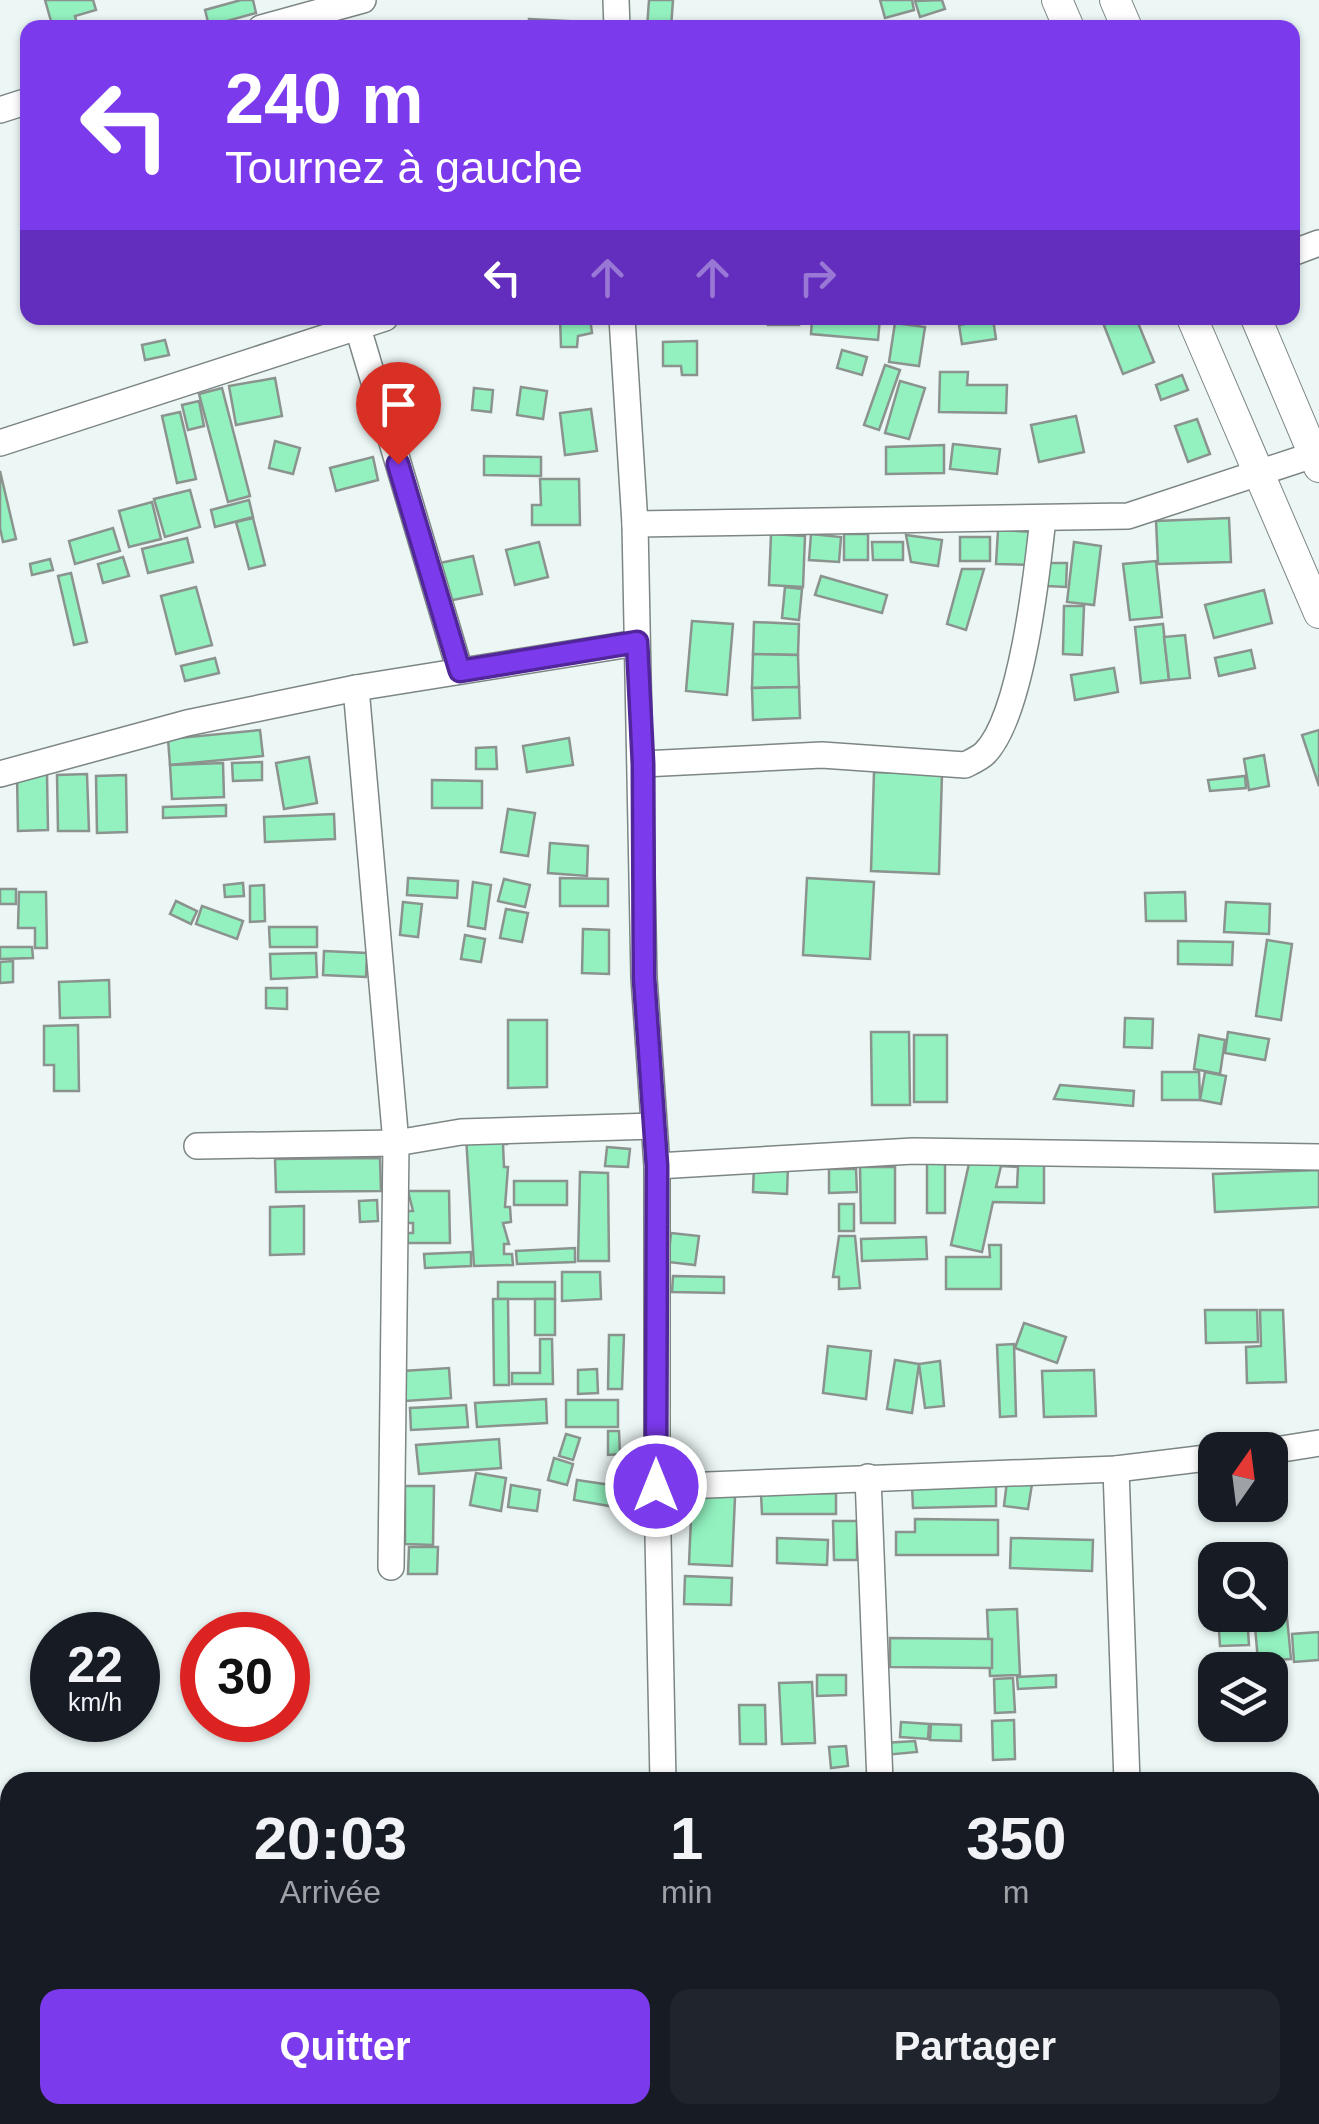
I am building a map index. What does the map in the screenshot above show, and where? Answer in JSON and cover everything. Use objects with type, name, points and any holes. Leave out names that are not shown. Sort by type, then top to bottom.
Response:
[{"type":"main road","points":[[1195,325],[1319,613]]},
{"type":"main road","points":[[1259,325],[1317,458]]},
{"type":"street","points":[[272,19],[363,0]]},
{"type":"street","points":[[0,443],[344,325]]},
{"type":"street","points":[[357,325],[460,671]]},
{"type":"street","points":[[622,325],[636,524],[644,978],[657,1166],[656,1486],[663,1772]]},
{"type":"street","points":[[636,524],[1128,516],[1317,458]]},
{"type":"street","points":[[643,764],[822,754],[964,765],[984,754],[1000,728],[1019,672],[1043,518]]},
{"type":"street","points":[[0,774],[188,723],[356,688],[637,642]]},
{"type":"street","points":[[356,688],[396,1143],[391,1567]]},
{"type":"street","points":[[197,1146],[396,1143],[462,1132],[654,1126]]},
{"type":"street","points":[[657,1166],[913,1150],[1319,1157]]},
{"type":"street","points":[[1288,1448],[1319,1443]]},
{"type":"street","points":[[656,1486],[1116,1469],[1198,1459]]},
{"type":"street","points":[[1116,1469],[1127,1772]]},
{"type":"street","points":[[868,1478],[880,1772]]},
{"type":"building","points":[[45,0],[93,0],[96,10],[75,16],[76,20],[51,20]]},
{"type":"building","points":[[253,0],[256,13],[231,20],[208,20],[205,10]]},
{"type":"building","points":[[649,0],[673,0],[672,20],[648,20]]},
{"type":"building","points":[[880,0],[912,0],[914,10],[885,18]]},
{"type":"building","points":[[942,0],[945,9],[920,17],[915,1]]},
{"type":"building","points":[[560,325],[591,325],[592,333],[578,336],[577,347],[561,347]]},
{"type":"building","points":[[812,325],[879,325],[878,340],[811,334]]},
{"type":"building","points":[[895,325],[925,327],[919,366],[889,362]]},
{"type":"building","points":[[959,325],[994,325],[996,339],[962,344]]},
{"type":"building","points":[[1104,325],[1139,325],[1154,362],[1123,374]]},
{"type":"building","points":[[165,340],[169,355],[145,360],[142,345]]},
{"type":"building","points":[[697,341],[697,375],[682,375],[681,366],[663,366],[663,342]]},
{"type":"building","points":[[842,350],[867,357],[862,375],[837,368]]},
{"type":"building","points":[[885,365],[900,370],[879,430],[864,425]]},
{"type":"building","points":[[940,372],[968,372],[967,385],[1007,385],[1006,413],[939,412]]},
{"type":"building","points":[[1182,375],[1188,390],[1161,400],[1156,385]]},
{"type":"building","points":[[275,378],[282,416],[236,425],[229,386]]},
{"type":"building","points":[[900,381],[925,388],[909,439],[885,433]]},
{"type":"building","points":[[521,387],[547,391],[543,419],[517,415]]},
{"type":"building","points":[[222,388],[250,496],[228,502],[199,394]]},
{"type":"building","points":[[474,388],[493,390],[491,412],[472,410]]},
{"type":"building","points":[[199,401],[204,426],[188,430],[182,405]]},
{"type":"building","points":[[591,409],[597,451],[565,455],[560,413]]},
{"type":"building","points":[[180,412],[196,479],[177,483],[162,416]]},
{"type":"building","points":[[1076,416],[1084,452],[1039,462],[1031,425]]},
{"type":"building","points":[[1197,419],[1210,454],[1188,462],[1175,426]]},
{"type":"building","points":[[275,441],[300,448],[293,474],[269,468]]},
{"type":"building","points":[[953,444],[1000,449],[997,474],[950,469]]},
{"type":"building","points":[[944,445],[944,473],[886,474],[886,447]]},
{"type":"building","points":[[484,456],[541,457],[541,476],[484,475]]},
{"type":"building","points":[[373,457],[378,480],[336,491],[330,468]]},
{"type":"building","points":[[0,471],[16,539],[3,542],[0,528]]},
{"type":"building","points":[[540,479],[579,479],[580,525],[532,525],[532,505],[541,505]]},
{"type":"building","points":[[190,490],[200,527],[165,537],[154,499]]},
{"type":"building","points":[[249,500],[253,517],[215,527],[211,510]]},
{"type":"building","points":[[152,502],[161,539],[129,547],[119,511]]},
{"type":"building","points":[[253,518],[265,565],[249,569],[236,522]]},
{"type":"building","points":[[1229,518],[1231,562],[1158,564],[1156,521]]},
{"type":"building","points":[[113,528],[120,551],[75,564],[69,541]]},
{"type":"building","points":[[998,530],[1034,532],[1032,565],[996,564]]},
{"type":"building","points":[[771,534],[805,536],[803,587],[769,585]]},
{"type":"building","points":[[811,534],[841,537],[839,562],[809,560]]},
{"type":"building","points":[[844,534],[868,534],[868,560],[844,560]]},
{"type":"building","points":[[906,535],[942,540],[938,566],[911,562]]},
{"type":"building","points":[[960,537],[990,537],[990,561],[960,561]]},
{"type":"building","points":[[187,538],[193,562],[148,573],[142,549]]},
{"type":"building","points":[[539,542],[548,577],[515,585],[506,550]]},
{"type":"building","points":[[872,542],[903,542],[903,560],[873,560]]},
{"type":"building","points":[[1074,542],[1101,546],[1094,605],[1067,602]]},
{"type":"building","points":[[473,556],[482,594],[448,601],[440,563]]},
{"type":"building","points":[[123,557],[129,576],[103,583],[98,564]]},
{"type":"building","points":[[50,559],[53,570],[32,575],[30,564]]},
{"type":"building","points":[[1156,561],[1162,617],[1130,620],[1123,564]]},
{"type":"building","points":[[1047,563],[1067,563],[1066,587],[1047,586]]},
{"type":"building","points":[[962,569],[984,569],[966,630],[947,624]]},
{"type":"building","points":[[71,573],[87,642],[74,645],[58,576]]},
{"type":"building","points":[[821,576],[887,595],[882,613],[815,595]]},
{"type":"building","points":[[196,587],[212,645],[176,654],[161,596]]},
{"type":"building","points":[[785,587],[802,589],[799,620],[782,618]]},
{"type":"building","points":[[1264,590],[1272,623],[1214,638],[1205,605]]},
{"type":"building","points":[[1064,606],[1084,606],[1082,655],[1063,654]]},
{"type":"building","points":[[692,621],[733,624],[727,695],[686,691]]},
{"type":"building","points":[[754,622],[799,624],[798,655],[753,654]]},
{"type":"building","points":[[1163,624],[1169,680],[1141,683],[1135,627]]},
{"type":"building","points":[[1185,635],[1190,678],[1169,680],[1164,637]]},
{"type":"building","points":[[1251,650],[1255,668],[1219,676],[1215,658]]},
{"type":"building","points":[[753,654],[798,655],[799,687],[752,688]]},
{"type":"building","points":[[215,658],[219,673],[185,681],[181,666]]},
{"type":"building","points":[[1114,668],[1118,692],[1075,700],[1071,675]]},
{"type":"building","points":[[799,687],[800,718],[753,720],[752,688]]},
{"type":"building","points":[[260,730],[263,756],[170,765],[168,739]]},
{"type":"building","points":[[1319,730],[1319,786],[1302,735]]},
{"type":"building","points":[[569,738],[573,765],[527,772],[523,746]]},
{"type":"building","points":[[496,747],[497,769],[476,769],[476,748]]},
{"type":"building","points":[[1264,755],[1269,786],[1249,790],[1244,759]]},
{"type":"building","points":[[309,757],[317,803],[284,809],[276,763]]},
{"type":"building","points":[[262,762],[262,780],[233,781],[232,763]]},
{"type":"building","points":[[223,763],[224,797],[172,799],[170,765]]},
{"type":"building","points":[[874,772],[942,774],[939,874],[871,871]]},
{"type":"building","points":[[17,774],[47,774],[48,830],[18,831]]},
{"type":"building","points":[[87,774],[89,831],[58,831],[57,775]]},
{"type":"building","points":[[126,775],[127,832],[97,833],[96,776]]},
{"type":"building","points":[[1245,776],[1246,788],[1210,791],[1208,780]]},
{"type":"building","points":[[432,780],[482,781],[482,808],[432,808]]},
{"type":"building","points":[[226,805],[226,816],[163,818],[163,807]]},
{"type":"building","points":[[508,809],[535,813],[528,856],[501,852]]},
{"type":"building","points":[[334,814],[335,839],[265,842],[264,817]]},
{"type":"building","points":[[550,843],[588,846],[587,876],[548,873]]},
{"type":"building","points":[[408,878],[458,881],[457,898],[407,895]]},
{"type":"building","points":[[560,878],[608,879],[608,906],[560,906]]},
{"type":"building","points":[[807,878],[874,882],[870,959],[803,955]]},
{"type":"building","points":[[504,879],[530,885],[525,907],[498,901]]},
{"type":"building","points":[[473,882],[491,885],[485,929],[468,926]]},
{"type":"building","points":[[243,883],[244,896],[225,897],[224,885]]},
{"type":"building","points":[[264,885],[265,921],[250,922],[250,886]]},
{"type":"building","points":[[0,889],[16,889],[16,904],[0,904]]},
{"type":"building","points":[[19,892],[46,892],[47,948],[35,948],[35,928],[18,928]]},
{"type":"building","points":[[1185,892],[1186,921],[1146,921],[1145,893]]},
{"type":"building","points":[[176,901],[197,911],[191,924],[170,914]]},
{"type":"building","points":[[403,902],[422,904],[418,937],[400,935]]},
{"type":"building","points":[[1226,902],[1270,904],[1269,934],[1224,932]]},
{"type":"building","points":[[202,906],[243,921],[237,939],[196,924]]},
{"type":"building","points":[[506,909],[528,913],[522,942],[500,938]]},
{"type":"building","points":[[269,927],[317,927],[317,947],[270,947]]},
{"type":"building","points":[[583,929],[609,930],[609,974],[582,973]]},
{"type":"building","points":[[465,935],[485,939],[481,962],[461,959]]},
{"type":"building","points":[[1267,940],[1292,944],[1281,1020],[1256,1016]]},
{"type":"building","points":[[1178,941],[1233,942],[1232,965],[1178,964]]},
{"type":"building","points":[[0,947],[32,947],[33,958],[0,959]]},
{"type":"building","points":[[324,951],[367,953],[366,977],[323,975]]},
{"type":"building","points":[[316,953],[317,977],[271,979],[270,954]]},
{"type":"building","points":[[13,961],[13,982],[0,983],[0,962]]},
{"type":"building","points":[[109,980],[110,1017],[60,1018],[59,982]]},
{"type":"building","points":[[266,988],[287,988],[287,1009],[266,1008]]},
{"type":"building","points":[[1125,1018],[1153,1019],[1152,1048],[1124,1047]]},
{"type":"building","points":[[508,1020],[547,1020],[547,1087],[508,1088]]},
{"type":"building","points":[[78,1025],[79,1091],[54,1091],[54,1065],[44,1065],[44,1026]]},
{"type":"building","points":[[871,1032],[909,1032],[910,1105],[872,1105]]},
{"type":"building","points":[[1228,1032],[1269,1039],[1265,1060],[1225,1053]]},
{"type":"building","points":[[914,1035],[947,1035],[947,1102],[914,1102]]},
{"type":"building","points":[[1199,1035],[1225,1040],[1220,1074],[1194,1069]]},
{"type":"building","points":[[1162,1072],[1199,1072],[1200,1100],[1162,1100]]},
{"type":"building","points":[[1205,1072],[1226,1076],[1221,1104],[1200,1100]]},
{"type":"building","points":[[1060,1085],[1134,1091],[1133,1106],[1054,1099]]},
{"type":"building","points":[[507,1135],[507,1144],[503,1144],[504,1167],[508,1167],[505,1207],[510,1207],[511,1222],[503,1223],[509,1244],[504,1244],[504,1254],[512,1254],[513,1265],[474,1266],[466,1136]]},
{"type":"building","points":[[607,1147],[630,1149],[628,1167],[605,1166]]},
{"type":"building","points":[[927,1154],[945,1154],[945,1213],[927,1213]]},
{"type":"building","points":[[1044,1155],[1044,1203],[993,1202],[982,1252],[951,1245],[970,1159]],"holes":[[[1001,1166],[1018,1167],[1017,1187],[996,1187]]]},
{"type":"building","points":[[380,1158],[381,1191],[276,1192],[275,1159]]},
{"type":"building","points":[[754,1164],[788,1166],[787,1194],[753,1192]]},
{"type":"building","points":[[860,1167],[895,1167],[895,1223],[861,1223]]},
{"type":"building","points":[[829,1169],[856,1169],[857,1192],[829,1193]]},
{"type":"building","points":[[1319,1170],[1319,1207],[1215,1212],[1213,1174]]},
{"type":"building","points":[[580,1172],[608,1173],[609,1261],[578,1261]]},
{"type":"building","points":[[514,1181],[567,1181],[567,1205],[514,1205]]},
{"type":"building","points":[[408,1191],[449,1191],[450,1243],[408,1243],[407,1233],[413,1233],[413,1223],[407,1223],[406,1211],[413,1211]]},
{"type":"building","points":[[377,1200],[378,1221],[360,1222],[359,1201]]},
{"type":"building","points":[[839,1204],[854,1204],[854,1231],[839,1231]]},
{"type":"building","points":[[304,1206],[304,1254],[270,1255],[270,1207]]},
{"type":"building","points":[[671,1233],[699,1236],[695,1265],[668,1262]]},
{"type":"building","points":[[839,1236],[855,1236],[860,1288],[839,1289],[839,1277],[833,1277]]},
{"type":"building","points":[[926,1237],[927,1259],[862,1261],[861,1239]]},
{"type":"building","points":[[989,1245],[1001,1245],[1001,1289],[946,1289],[946,1257],[990,1257]]},
{"type":"building","points":[[575,1248],[575,1262],[517,1264],[516,1251]]},
{"type":"building","points":[[471,1252],[471,1266],[425,1268],[424,1254]]},
{"type":"building","points":[[562,1272],[600,1272],[601,1299],[562,1301]]},
{"type":"building","points":[[673,1276],[724,1277],[724,1293],[672,1292]]},
{"type":"building","points":[[498,1282],[555,1282],[555,1299],[498,1299]]},
{"type":"building","points":[[493,1299],[508,1299],[509,1385],[494,1385]]},
{"type":"building","points":[[535,1299],[555,1299],[555,1335],[535,1335]]},
{"type":"building","points":[[1205,1310],[1257,1310],[1258,1342],[1206,1343]]},
{"type":"building","points":[[1260,1310],[1283,1310],[1286,1382],[1247,1383],[1246,1347],[1261,1346]]},
{"type":"building","points":[[1024,1323],[1066,1337],[1057,1363],[1015,1348]]},
{"type":"building","points":[[609,1335],[624,1335],[622,1389],[608,1389]]},
{"type":"building","points":[[540,1339],[552,1339],[553,1384],[512,1384],[512,1373],[540,1373]]},
{"type":"building","points":[[1014,1344],[1016,1416],[1000,1417],[997,1345]]},
{"type":"building","points":[[828,1346],[871,1351],[866,1399],[823,1393]]},
{"type":"building","points":[[895,1360],[919,1364],[912,1413],[887,1409]]},
{"type":"building","points":[[940,1361],[944,1406],[925,1408],[919,1364]]},
{"type":"building","points":[[449,1368],[451,1398],[405,1401],[403,1371]]},
{"type":"building","points":[[597,1369],[598,1393],[578,1394],[578,1370]]},
{"type":"building","points":[[1094,1370],[1096,1416],[1044,1417],[1042,1371]]},
{"type":"building","points":[[546,1399],[547,1423],[477,1427],[475,1403]]},
{"type":"building","points":[[566,1400],[618,1400],[618,1427],[566,1427]]},
{"type":"building","points":[[466,1405],[468,1427],[411,1430],[410,1408]]},
{"type":"building","points":[[608,1431],[619,1431],[620,1454],[608,1455]]},
{"type":"building","points":[[566,1434],[580,1438],[573,1460],[559,1456]]},
{"type":"building","points":[[499,1439],[501,1468],[419,1474],[416,1445]]},
{"type":"building","points":[[554,1458],[573,1464],[567,1485],[548,1480]]},
{"type":"building","points":[[476,1473],[506,1478],[501,1511],[470,1505]]},
{"type":"building","points":[[577,1480],[618,1486],[615,1507],[574,1500]]},
{"type":"building","points":[[1007,1481],[1032,1484],[1028,1509],[1004,1506]]},
{"type":"building","points":[[996,1484],[996,1506],[913,1508],[912,1486]]},
{"type":"building","points":[[511,1485],[540,1490],[537,1511],[508,1507]]},
{"type":"building","points":[[405,1486],[434,1486],[433,1545],[405,1544]]},
{"type":"building","points":[[836,1493],[836,1514],[762,1514],[761,1494]]},
{"type":"building","points":[[692,1495],[735,1497],[732,1566],[689,1564]]},
{"type":"building","points":[[915,1519],[998,1520],[998,1555],[896,1555],[896,1532],[915,1532]]},
{"type":"building","points":[[833,1521],[857,1521],[857,1560],[834,1560]]},
{"type":"building","points":[[777,1538],[828,1540],[827,1565],[777,1563]]},
{"type":"building","points":[[1011,1538],[1093,1540],[1092,1571],[1010,1568]]},
{"type":"building","points":[[409,1547],[438,1547],[437,1574],[408,1574]]},
{"type":"building","points":[[685,1576],[732,1578],[731,1605],[684,1604]]},
{"type":"building","points":[[1017,1609],[1020,1675],[990,1676],[987,1610]]},
{"type":"building","points":[[1288,1628],[1291,1659],[1288,1652],[1257,1652],[1255,1632],[1288,1632]]},
{"type":"building","points":[[1219,1632],[1248,1632],[1249,1645],[1220,1646]]},
{"type":"building","points":[[1319,1632],[1319,1660],[1294,1662],[1292,1634]]},
{"type":"building","points":[[890,1638],[992,1639],[992,1668],[890,1667]]},
{"type":"building","points":[[817,1675],[846,1675],[846,1695],[817,1696]]},
{"type":"building","points":[[1056,1675],[1056,1687],[1018,1689],[1017,1677]]},
{"type":"building","points":[[1013,1678],[1015,1712],[995,1713],[994,1679]]},
{"type":"building","points":[[812,1682],[815,1743],[782,1744],[779,1683]]},
{"type":"building","points":[[739,1705],[765,1705],[766,1744],[740,1744]]},
{"type":"building","points":[[1014,1720],[1015,1759],[993,1760],[992,1721]]},
{"type":"building","points":[[901,1722],[929,1724],[928,1739],[900,1737]]},
{"type":"building","points":[[931,1724],[961,1725],[961,1741],[930,1740]]},
{"type":"building","points":[[915,1741],[917,1752],[885,1755],[884,1743]]},
{"type":"building","points":[[846,1746],[848,1766],[831,1768],[829,1747]]},
{"type":"route","points":[[398,464],[460,671],[637,642],[643,764],[644,978],[657,1166],[656,1486]]}]
